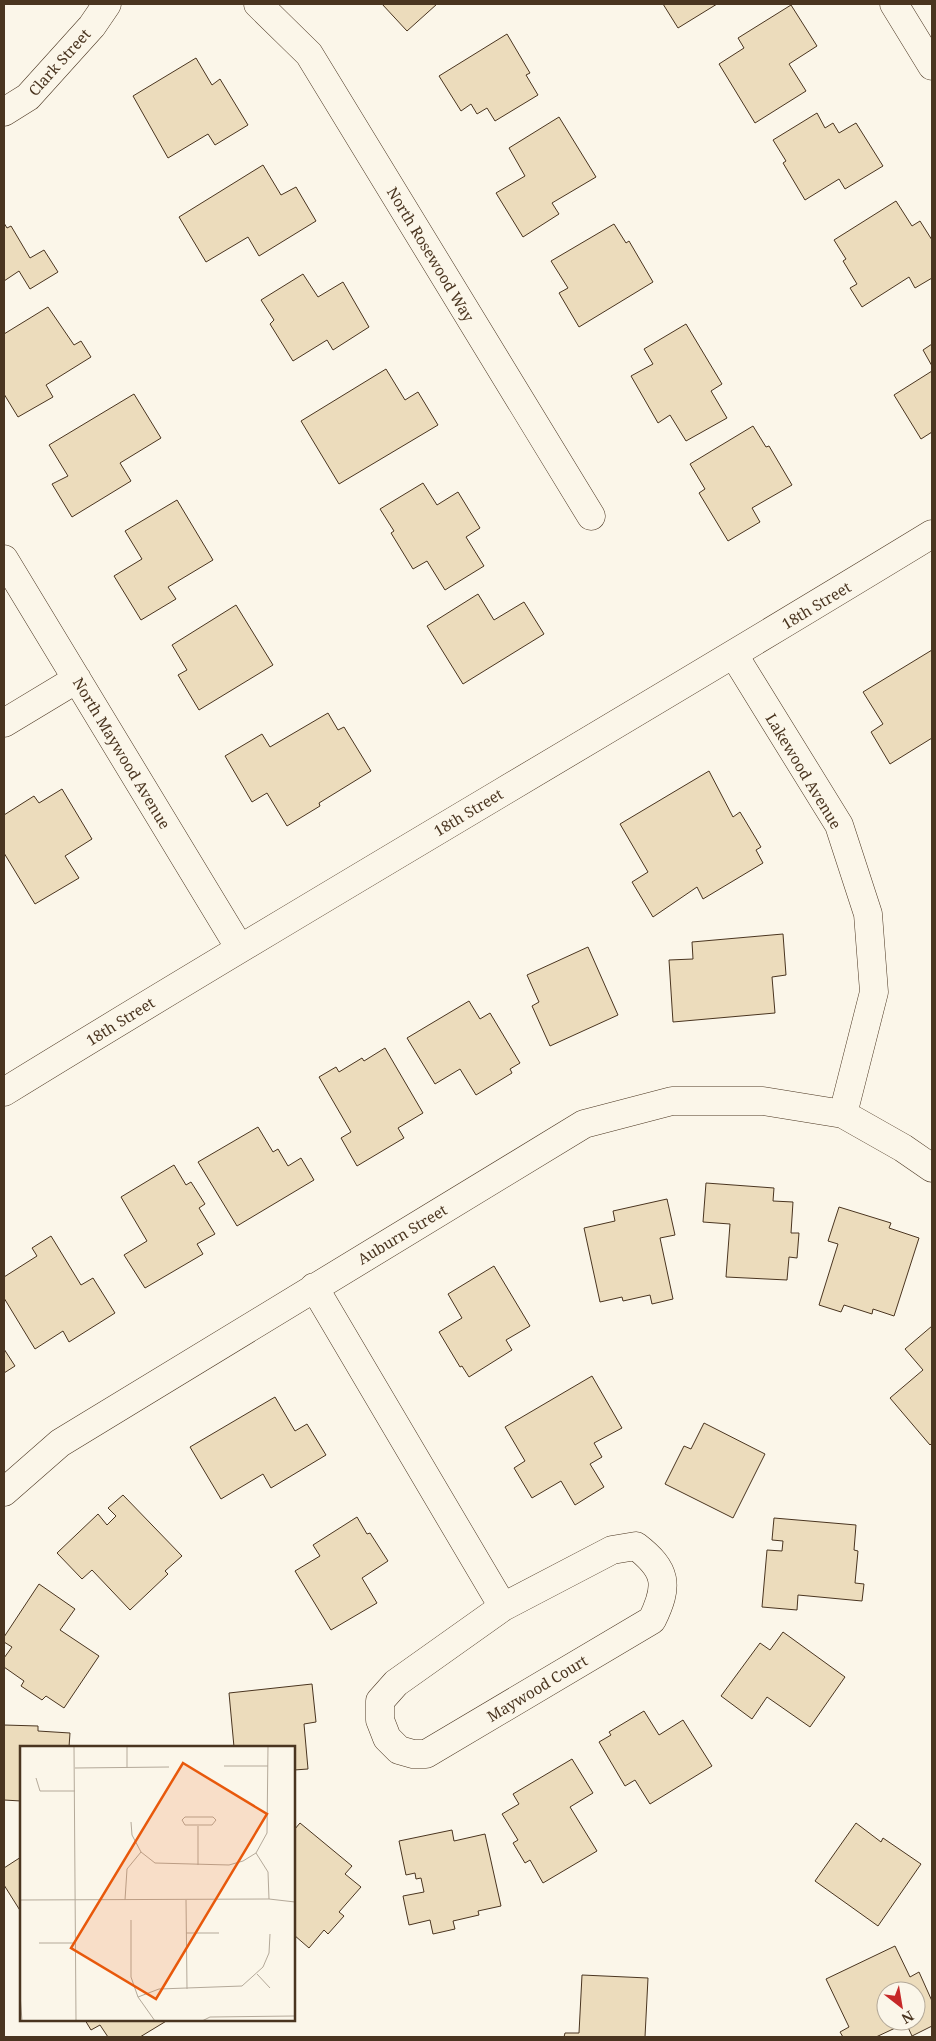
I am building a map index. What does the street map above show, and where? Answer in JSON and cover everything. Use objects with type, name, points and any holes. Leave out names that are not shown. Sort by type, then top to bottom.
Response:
[{"type":"street","name":"Clark Street","points":[[4,112],[28,97],[92,26],[107,4]]},
{"type":"street","name":"North Rosewood Way","points":[[258,4],[309,54],[591,516]]},
{"type":"street","points":[[894,4],[932,66]]},
{"type":"street","name":"18th Street","points":[[4,1092],[239,947],[734,655],[932,534]]},
{"type":"street","name":"North Maywood Avenue","points":[[4,560],[239,947]]},
{"type":"street","name":"Lakewood Avenue","points":[[734,655],[839,826],[868,914],[874,992],[843,1114]]},
{"type":"street","points":[[4,723],[77,679]]},
{"type":"street","name":"Auburn Street","points":[[4,1492],[60,1443],[584,1124],[672,1101],[763,1100],[843,1114]]},
{"type":"street","points":[[843,1114],[903,1148],[932,1168]]},
{"type":"street","points":[[314,1287],[503,1607]]},
{"type":"street","name":"Maywood Court","points":[[636,1546],[652,1558],[664,1578],[662,1599],[652,1620],[426,1754],[413,1754],[399,1750],[387,1738],[380,1720],[380,1701],[396,1683],[503,1607],[612,1550],[636,1546]]},
{"type":"building","points":[[382,4],[437,4],[407,31]]},
{"type":"building","points":[[663,4],[717,4],[678,28]]},
{"type":"building","points":[[791,5],[817,46],[789,64],[806,91],[755,123],[719,64],[744,48],[738,38]]},
{"type":"building","points":[[507,34],[530,73],[526,75],[538,95],[495,121],[487,108],[477,114],[471,104],[461,111],[439,76]]},
{"type":"building","points":[[196,58],[212,85],[220,79],[248,125],[215,145],[208,134],[168,158],[133,96]]},
{"type":"building","points":[[817,113],[825,128],[833,123],[839,133],[856,123],[883,166],[845,189],[839,179],[805,200],[783,163],[786,161],[773,140]]},
{"type":"building","points":[[559,117],[596,177],[552,203],[559,214],[523,237],[496,193],[525,176],[509,148]]},
{"type":"building","points":[[263,165],[281,195],[296,187],[316,221],[259,256],[248,237],[206,262],[179,217]]},
{"type":"building","points":[[896,201],[912,226],[920,221],[932,240],[932,278],[915,288],[909,277],[862,307],[850,288],[857,284],[843,261],[846,259],[834,240]]},
{"type":"building","points":[[4,223],[7,228],[11,226],[30,258],[44,250],[58,272],[30,289],[19,271],[4,281]]},
{"type":"building","points":[[614,224],[626,243],[629,241],[653,282],[579,327],[559,293],[568,288],[551,261]]},
{"type":"building","points":[[303,274],[318,297],[343,282],[369,327],[333,350],[327,340],[293,361],[270,324],[274,320],[261,300]]},
{"type":"building","points":[[48,307],[74,345],[81,341],[91,357],[46,385],[53,397],[18,417],[4,394],[4,334]]},
{"type":"building","points":[[686,324],[722,384],[711,391],[727,418],[686,441],[670,415],[658,423],[631,376],[653,364],[644,349]]},
{"type":"building","points":[[932,344],[932,366],[923,350]]},
{"type":"building","points":[[386,369],[405,400],[418,392],[438,425],[339,484],[301,421]]},
{"type":"building","points":[[932,371],[932,432],[921,439],[894,395]]},
{"type":"building","points":[[134,394],[161,438],[120,463],[131,481],[72,517],[52,484],[68,476],[49,445]]},
{"type":"building","points":[[753,426],[766,447],[769,446],[792,485],[752,508],[760,522],[728,541],[699,493],[705,489],[690,464]]},
{"type":"building","points":[[423,483],[437,505],[458,492],[480,528],[466,537],[484,566],[445,590],[427,561],[413,569],[391,533],[394,531],[380,509]]},
{"type":"building","points":[[177,500],[213,560],[168,587],[176,599],[141,620],[114,576],[142,559],[125,531]]},
{"type":"building","points":[[478,594],[494,620],[524,602],[544,634],[463,684],[427,626]]},
{"type":"building","points":[[236,605],[273,665],[199,710],[178,675],[187,670],[172,645]]},
{"type":"building","points":[[932,650],[932,738],[890,764],[871,732],[883,724],[863,692]]},
{"type":"building","points":[[328,713],[338,730],[344,727],[371,771],[319,803],[320,806],[287,826],[267,793],[252,802],[225,756],[262,734],[270,747]]},
{"type":"building","points":[[709,771],[733,817],[740,812],[761,847],[756,850],[763,863],[703,899],[697,887],[653,917],[632,882],[648,872],[620,824]]},
{"type":"building","points":[[62,789],[92,839],[65,856],[79,878],[35,904],[4,853],[4,815],[34,796],[39,803]]},
{"type":"building","points":[[783,934],[786,975],[772,977],[775,1013],[673,1022],[669,960],[693,959],[692,942]]},
{"type":"building","points":[[588,947],[618,1015],[550,1046],[532,1006],[539,1002],[527,975]]},
{"type":"building","points":[[469,1001],[480,1019],[490,1013],[520,1063],[510,1069],[512,1073],[476,1095],[460,1069],[435,1084],[407,1038]]},
{"type":"building","points":[[385,1048],[423,1113],[398,1128],[404,1138],[357,1166],[341,1138],[351,1132],[319,1077],[336,1067],[339,1072],[362,1058],[364,1061]]},
{"type":"building","points":[[258,1127],[273,1152],[278,1149],[288,1166],[301,1158],[314,1180],[237,1226],[198,1162]]},
{"type":"building","points":[[174,1165],[186,1185],[191,1182],[205,1204],[199,1208],[215,1234],[197,1244],[203,1254],[145,1288],[124,1255],[147,1241],[121,1197]]},
{"type":"building","points":[[706,1183],[774,1188],[773,1201],[793,1202],[791,1233],[799,1233],[797,1258],[789,1257],[787,1280],[726,1277],[730,1224],[703,1222]]},
{"type":"building","points":[[667,1199],[675,1235],[660,1238],[673,1299],[652,1304],[650,1295],[623,1301],[622,1297],[600,1302],[584,1228],[615,1221],[613,1211]]},
{"type":"building","points":[[839,1207],[891,1223],[889,1228],[919,1238],[894,1316],[873,1309],[872,1314],[844,1305],[841,1312],[819,1305],[838,1244],[828,1241]]},
{"type":"building","points":[[51,1236],[81,1285],[93,1278],[115,1313],[69,1342],[63,1331],[35,1349],[4,1298],[4,1277],[37,1256],[32,1248]]},
{"type":"building","points":[[494,1266],[530,1326],[506,1340],[512,1350],[469,1377],[462,1366],[460,1367],[439,1332],[462,1318],[448,1294]]},
{"type":"building","points":[[932,1326],[932,1443],[930,1445],[890,1398],[923,1370],[905,1349]]},
{"type":"building","points":[[4,1349],[15,1366],[4,1373]]},
{"type":"building","points":[[592,1376],[622,1428],[594,1443],[602,1457],[590,1464],[604,1487],[575,1505],[561,1481],[532,1498],[514,1468],[525,1461],[505,1427]]},
{"type":"building","points":[[275,1397],[295,1431],[307,1424],[326,1455],[271,1488],[263,1474],[221,1499],[190,1447]]},
{"type":"building","points":[[704,1423],[765,1454],[733,1518],[665,1484],[684,1446],[691,1449]]},
{"type":"building","points":[[123,1495],[182,1556],[165,1571],[168,1574],[130,1610],[92,1570],[82,1579],[57,1553],[98,1514],[107,1525],[116,1516],[108,1508]]},
{"type":"building","points":[[357,1517],[367,1534],[370,1533],[388,1561],[362,1578],[377,1603],[331,1630],[295,1571],[320,1556],[313,1545]]},
{"type":"building","points":[[774,1518],[856,1525],[854,1550],[858,1551],[855,1583],[864,1584],[862,1601],[798,1595],[797,1610],[762,1607],[767,1550],[782,1551],[783,1541],[772,1540]]},
{"type":"building","points":[[39,1584],[75,1609],[60,1630],[99,1656],[64,1708],[46,1696],[42,1700],[21,1686],[24,1681],[4,1667],[4,1658],[12,1647],[4,1642],[4,1637]]},
{"type":"building","points":[[783,1632],[845,1677],[810,1727],[767,1697],[752,1719],[721,1696],[760,1643],[770,1650]]},
{"type":"building","points":[[312,1684],[316,1722],[304,1724],[308,1769],[295,1770],[295,1746],[234,1746],[229,1693]]},
{"type":"building","points":[[644,1711],[659,1735],[683,1720],[712,1766],[650,1804],[635,1780],[625,1786],[599,1742],[611,1735],[609,1732]]},
{"type":"building","points":[[4,1725],[38,1726],[38,1731],[70,1733],[69,1746],[20,1746],[20,1801],[4,1800]]},
{"type":"building","points":[[572,1759],[593,1793],[570,1807],[597,1851],[543,1883],[530,1860],[525,1863],[513,1843],[518,1840],[502,1814],[519,1804],[513,1794]]},
{"type":"building","points":[[300,1823],[352,1866],[345,1874],[361,1887],[339,1912],[344,1916],[328,1934],[324,1930],[309,1948],[295,1936],[295,1829]]},
{"type":"building","points":[[856,1823],[881,1842],[883,1838],[921,1864],[878,1926],[815,1881]]},
{"type":"building","points":[[452,1830],[454,1841],[485,1834],[501,1906],[478,1911],[479,1915],[453,1921],[455,1929],[433,1934],[430,1920],[409,1925],[403,1896],[424,1892],[421,1878],[416,1879],[415,1873],[406,1875],[399,1841]]},
{"type":"building","points":[[20,1858],[20,1910],[4,1885],[4,1868]]},
{"type":"building","points":[[895,1946],[910,1977],[919,1972],[923,1981],[876,1981],[876,2031],[889,2031],[876,2037],[843,2037],[840,2032],[849,2027],[826,1979]]},
{"type":"building","points":[[582,1975],[648,1978],[645,2037],[564,2037],[565,2033],[579,2033]]},
{"type":"building","points":[[926,1988],[932,2001],[932,2026],[926,2029]]},
{"type":"building","points":[[86,2021],[166,2021],[140,2037],[108,2037],[100,2025],[91,2030]]},
{"type":"building","points":[[910,2031],[922,2031],[912,2036]]}]
